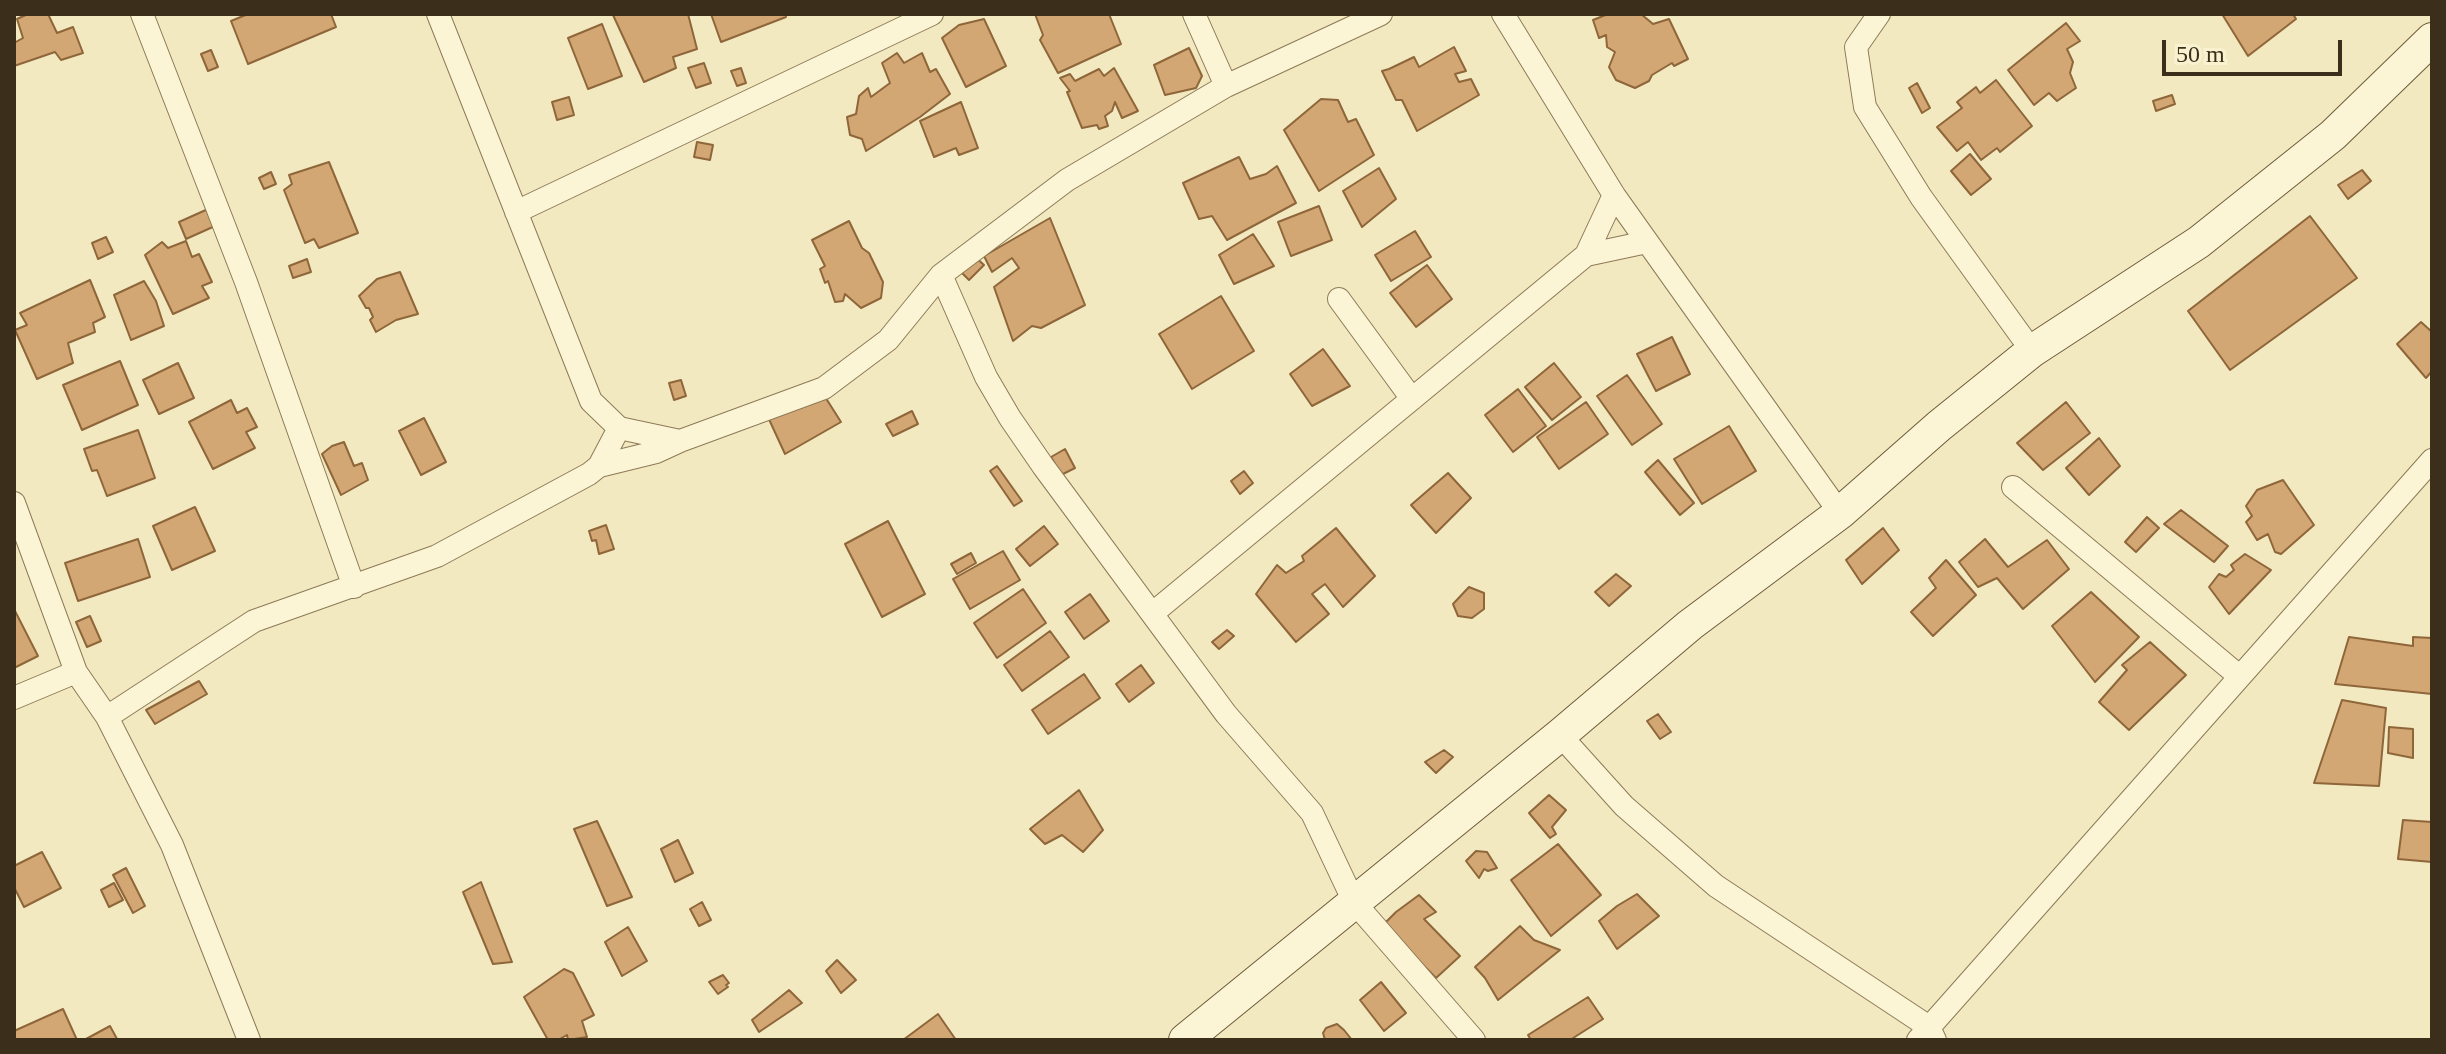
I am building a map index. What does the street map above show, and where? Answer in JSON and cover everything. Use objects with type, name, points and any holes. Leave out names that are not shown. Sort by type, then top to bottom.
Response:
[{"type":"street","points":[[142,14],[246,282],[354,587]]},
{"type":"street","points":[[438,14],[591,401],[619,428],[680,441]]},
{"type":"street","points":[[516,212],[932,14]]},
{"type":"street","points":[[1194,14],[1226,86]]},
{"type":"street","points":[[599,466],[656,452],[824,388],[888,340],[941,275],[1067,180],[1226,86],[1381,14]]},
{"type":"street","points":[[1503,14],[1614,195],[1840,513]]},
{"type":"street","points":[[1879,14],[1856,47],[1865,107],[1921,197],[2032,351]]},
{"type":"street","points":[[1185,1040],[1560,735],[1690,625],[1840,513],[1939,426],[2032,351],[2199,242],[2333,135],[2432,39]]},
{"type":"street","points":[[1153,613],[1586,255],[1614,195]]},
{"type":"street","points":[[1586,255],[1647,242]]},
{"type":"street","points":[[941,275],[986,377],[1043,466],[1226,714],[1312,813],[1354,902],[1474,1040]]},
{"type":"street","points":[[1339,299],[1412,399]]},
{"type":"street","points":[[107,717],[254,621],[437,556],[589,474],[599,466],[619,428]]},
{"type":"street","points":[[1560,735],[1624,806],[1716,886],[1927,1036],[2239,676],[2432,460]]},
{"type":"street","points":[[2013,487],[2239,676]]},
{"type":"street","points":[[14,503],[76,672],[107,717],[172,845],[249,1040]]},
{"type":"street","points":[[14,698],[76,672]]},
{"type":"building","points":[[28,14],[48,14],[57,33],[73,27],[83,53],[61,60],[55,52],[14,66],[14,43],[23,38],[17,19]]},
{"type":"building","points":[[248,14],[331,14],[336,27],[248,64],[231,21]]},
{"type":"building","points":[[688,14],[697,49],[673,57],[676,68],[644,82],[613,15]]},
{"type":"building","points":[[711,14],[785,14],[786,17],[721,42]]},
{"type":"building","points":[[1035,14],[1109,14],[1121,44],[1058,73],[1040,40],[1043,35]]},
{"type":"building","points":[[1608,14],[1641,14],[1653,24],[1669,19],[1688,59],[1674,66],[1672,63],[1635,88],[1616,80],[1609,67],[1615,52],[1607,47],[1606,35],[1599,38],[1593,20]]},
{"type":"building","points":[[2222,14],[2293,14],[2296,19],[2248,56]]},
{"type":"building","points":[[984,19],[1006,66],[966,87],[942,38],[959,25]]},
{"type":"building","points":[[2066,23],[2080,41],[2067,49],[2073,62],[2070,73],[2076,88],[2057,101],[2049,93],[2034,105],[2008,70]]},
{"type":"building","points":[[602,24],[622,76],[588,89],[568,38]]},
{"type":"building","points":[[1454,47],[1466,71],[1455,74],[1459,82],[1471,79],[1479,95],[1417,131],[1402,100],[1396,100],[1382,71],[1414,57],[1419,67]]},
{"type":"building","points":[[1189,48],[1202,76],[1196,88],[1165,95],[1154,65]]},
{"type":"building","points":[[211,50],[218,67],[208,71],[201,54]]},
{"type":"building","points":[[897,53],[904,63],[922,53],[930,72],[936,69],[950,94],[866,151],[862,139],[850,135],[847,117],[856,114],[859,96],[868,88],[871,97],[890,83],[882,63]]},
{"type":"building","points":[[704,63],[711,83],[696,88],[688,68]]},
{"type":"building","points":[[741,68],[746,83],[737,86],[731,71]]},
{"type":"building","points":[[1114,68],[1138,111],[1122,118],[1115,102],[1112,111],[1105,116],[1108,126],[1082,128],[1067,92],[1070,91],[1060,78],[1070,74],[1075,81],[1099,69],[1104,76]]},
{"type":"building","points":[[1996,80],[2032,126],[2000,152],[1997,148],[1981,160],[1968,142],[1957,151],[1937,127],[1962,108],[1957,102],[1976,87],[1980,93]]},
{"type":"building","points":[[1917,83],[1930,108],[1922,113],[1909,88]]},
{"type":"building","points":[[2172,95],[2175,104],[2156,111],[2153,101]]},
{"type":"building","points":[[569,97],[574,115],[557,120],[552,102]]},
{"type":"building","points":[[1321,99],[1338,100],[1348,122],[1356,119],[1374,155],[1319,191],[1284,130]]},
{"type":"building","points":[[961,102],[978,148],[959,155],[956,148],[934,157],[920,121]]},
{"type":"building","points":[[697,142],[713,145],[710,160],[694,157]]},
{"type":"building","points":[[1970,154],[1991,179],[1971,195],[1951,171]]},
{"type":"building","points":[[1239,157],[1250,179],[1266,174],[1277,166],[1296,203],[1227,240],[1212,216],[1199,219],[1183,183]]},
{"type":"building","points":[[329,162],[358,233],[319,248],[314,239],[305,243],[284,190],[292,184],[289,175]]},
{"type":"building","points":[[1379,168],[1396,199],[1362,227],[1343,191]]},
{"type":"building","points":[[2362,170],[2371,181],[2348,199],[2338,185]]},
{"type":"building","points":[[271,172],[276,184],[264,189],[259,178]]},
{"type":"building","points":[[1319,206],[1332,240],[1291,256],[1278,222]]},
{"type":"building","points":[[208,209],[215,226],[186,239],[179,222]]},
{"type":"building","points":[[2310,216],[2357,278],[2230,370],[2188,311]]},
{"type":"building","points":[[1050,218],[1085,305],[1041,328],[1032,326],[1013,341],[994,287],[1019,268],[1012,258],[992,272],[984,256]]},
{"type":"building","points":[[849,221],[883,282],[881,298],[861,308],[845,294],[843,301],[835,302],[820,269],[825,266],[812,240]]},
{"type":"building","points":[[1415,231],[1431,257],[1391,281],[1375,255]]},
{"type":"building","points":[[1253,234],[1274,266],[1234,284],[1219,255]]},
{"type":"building","points":[[106,237],[113,252],[98,259],[92,243]]},
{"type":"building","points":[[186,241],[192,257],[199,254],[212,282],[202,286],[209,298],[173,314],[145,255],[162,242],[168,248]]},
{"type":"building","points":[[974,256],[984,265],[969,280],[960,271]]},
{"type":"building","points":[[307,259],[311,272],[293,278],[289,266]]},
{"type":"building","points":[[1427,265],[1452,299],[1416,327],[1390,293]]},
{"type":"building","points":[[400,272],[418,314],[396,320],[376,332],[369,308],[359,296],[377,279]]},
{"type":"building","points":[[90,280],[105,317],[93,323],[95,332],[68,343],[73,363],[37,379],[15,330],[27,325],[20,313]]},
{"type":"building","points":[[144,281],[156,301],[164,326],[131,340],[114,295]]},
{"type":"building","points":[[1221,296],[1254,351],[1192,389],[1159,334]]},
{"type":"building","points":[[2421,322],[2432,332],[2432,371],[2426,378],[2397,344]]},
{"type":"building","points":[[1672,337],[1690,374],[1656,391],[1637,354]]},
{"type":"building","points":[[1323,349],[1350,386],[1312,406],[1290,374]]},
{"type":"building","points":[[120,361],[138,405],[82,430],[63,385]]},
{"type":"building","points":[[178,363],[194,398],[159,414],[143,380]]},
{"type":"building","points":[[1554,363],[1581,397],[1552,420],[1525,387]]},
{"type":"building","points":[[1627,375],[1662,424],[1632,445],[1597,396]]},
{"type":"building","points":[[681,380],[686,396],[674,400],[669,383]]},
{"type":"building","points":[[1518,389],[1546,426],[1513,452],[1485,415]]},
{"type":"building","points":[[822,392],[841,422],[785,454],[767,415]]},
{"type":"building","points":[[231,400],[237,413],[247,408],[257,427],[246,432],[255,448],[213,469],[189,422]]},
{"type":"building","points":[[1586,402],[1608,434],[1559,469],[1537,437]]},
{"type":"building","points":[[2066,402],[2090,433],[2043,470],[2017,443]]},
{"type":"building","points":[[912,411],[918,424],[893,436],[886,424]]},
{"type":"building","points":[[424,418],[446,462],[421,475],[399,431]]},
{"type":"building","points":[[1729,426],[1756,471],[1702,504],[1674,459]]},
{"type":"building","points":[[138,430],[155,478],[107,496],[97,470],[92,471],[84,449]]},
{"type":"building","points":[[2099,438],[2120,466],[2089,495],[2066,468]]},
{"type":"building","points":[[344,442],[354,466],[362,463],[368,480],[341,495],[322,454]]},
{"type":"building","points":[[1065,449],[1075,468],[1061,475],[1051,457]]},
{"type":"building","points":[[1658,460],[1694,503],[1680,515],[1645,472]]},
{"type":"building","points":[[997,466],[1022,501],[1014,506],[990,471]]},
{"type":"building","points":[[1244,471],[1253,483],[1240,494],[1231,481]]},
{"type":"building","points":[[1448,473],[1471,498],[1436,533],[1411,505]]},
{"type":"building","points":[[2283,480],[2314,525],[2281,554],[2275,552],[2268,534],[2257,540],[2246,522],[2252,516],[2246,506],[2257,490]]},
{"type":"building","points":[[195,507],[215,551],[172,570],[153,526]]},
{"type":"building","points":[[2181,510],[2228,546],[2214,562],[2164,524]]},
{"type":"building","points":[[2147,517],[2159,528],[2136,552],[2125,542]]},
{"type":"building","points":[[888,521],[925,594],[882,617],[845,544]]},
{"type":"building","points":[[606,525],[614,549],[599,554],[596,540],[592,541],[589,531]]},
{"type":"building","points":[[1044,526],[1058,544],[1030,566],[1016,549]]},
{"type":"building","points":[[1336,528],[1375,576],[1343,607],[1325,584],[1312,594],[1329,614],[1296,642],[1256,594],[1277,565],[1286,573],[1304,561],[1302,556]]},
{"type":"building","points":[[1883,528],[1899,550],[1862,584],[1846,560]]},
{"type":"building","points":[[138,539],[150,577],[78,601],[65,563]]},
{"type":"building","points":[[1985,539],[2008,567],[2047,540],[2069,569],[2023,609],[1997,578],[1978,587],[1959,562]]},
{"type":"building","points":[[1003,551],[1020,580],[970,609],[953,579]]},
{"type":"building","points":[[971,553],[976,563],[957,574],[951,564]]},
{"type":"building","points":[[2245,554],[2271,570],[2229,614],[2209,587],[2219,574],[2226,577],[2234,570],[2231,565]]},
{"type":"building","points":[[1946,560],[1976,595],[1933,636],[1911,612],[1936,588],[1929,578]]},
{"type":"building","points":[[1616,574],[1631,586],[1609,606],[1595,592]]},
{"type":"building","points":[[1469,587],[1484,593],[1484,609],[1472,618],[1458,616],[1453,604]]},
{"type":"building","points":[[1023,589],[1046,623],[997,658],[974,623]]},
{"type":"building","points":[[2091,592],[2139,637],[2095,682],[2052,626]]},
{"type":"building","points":[[1090,594],[1109,621],[1084,639],[1065,612]]},
{"type":"building","points":[[14,609],[38,656],[14,668]]},
{"type":"building","points":[[90,616],[101,641],[87,647],[76,622]]},
{"type":"building","points":[[1227,630],[1234,636],[1219,649],[1212,642]]},
{"type":"building","points":[[1050,631],[1069,657],[1022,691],[1004,665]]},
{"type":"building","points":[[2349,637],[2413,646],[2413,637],[2432,638],[2432,694],[2335,684]]},
{"type":"building","points":[[2150,642],[2186,675],[2129,730],[2099,702],[2127,670],[2122,665]]},
{"type":"building","points":[[1141,665],[1154,683],[1129,702],[1116,684]]},
{"type":"building","points":[[1084,674],[1100,698],[1048,734],[1032,710]]},
{"type":"building","points":[[199,681],[207,694],[155,724],[146,710]]},
{"type":"building","points":[[2342,700],[2386,708],[2379,786],[2314,783]]},
{"type":"building","points":[[1658,714],[1671,732],[1660,739],[1647,721]]},
{"type":"building","points":[[2389,727],[2413,729],[2413,758],[2388,753]]},
{"type":"building","points":[[1444,750],[1453,757],[1436,773],[1425,762]]},
{"type":"building","points":[[1079,790],[1103,830],[1083,852],[1062,835],[1045,844],[1030,829]]},
{"type":"building","points":[[1549,795],[1566,810],[1552,827],[1556,834],[1550,838],[1529,813]]},
{"type":"building","points":[[2403,820],[2432,822],[2432,862],[2398,859]]},
{"type":"building","points":[[597,821],[632,897],[607,906],[574,829]]},
{"type":"building","points":[[678,840],[693,873],[675,882],[661,849]]},
{"type":"building","points":[[1558,844],[1601,895],[1551,936],[1511,880]]},
{"type":"building","points":[[1476,851],[1487,852],[1497,868],[1484,869],[1479,878],[1466,861]]},
{"type":"building","points":[[42,852],[61,888],[24,907],[14,887],[14,866]]},
{"type":"building","points":[[126,868],[145,906],[133,913],[113,875]]},
{"type":"building","points":[[481,882],[512,962],[493,964],[463,892]]},
{"type":"building","points":[[114,883],[123,900],[109,907],[101,890]]},
{"type":"building","points":[[1637,894],[1659,916],[1617,949],[1599,921]]},
{"type":"building","points":[[1419,895],[1436,912],[1424,919],[1460,956],[1436,978],[1383,925]]},
{"type":"building","points":[[702,902],[711,920],[699,926],[690,909]]},
{"type":"building","points":[[1520,926],[1534,940],[1560,950],[1498,1000],[1475,967]]},
{"type":"building","points":[[628,927],[647,961],[622,976],[605,942]]},
{"type":"building","points":[[837,960],[856,980],[841,993],[826,971]]},
{"type":"building","points":[[564,969],[573,973],[594,1015],[582,1021],[587,1037],[568,1040],[567,1035],[558,1040],[548,1040],[524,997]]},
{"type":"building","points":[[723,975],[729,983],[726,985],[728,987],[718,994],[709,982]]},
{"type":"building","points":[[1381,982],[1406,1013],[1384,1031],[1360,1000]]},
{"type":"building","points":[[789,990],[802,1003],[759,1032],[752,1020]]},
{"type":"building","points":[[1588,997],[1603,1019],[1570,1040],[1531,1040],[1528,1035]]},
{"type":"building","points":[[63,1009],[77,1040],[14,1040],[14,1031]]},
{"type":"building","points":[[938,1014],[956,1040],[903,1040]]},
{"type":"building","points":[[1337,1024],[1352,1040],[1325,1040],[1323,1033],[1326,1028]]},
{"type":"building","points":[[110,1026],[117,1039],[86,1040],[86,1039]]}]
